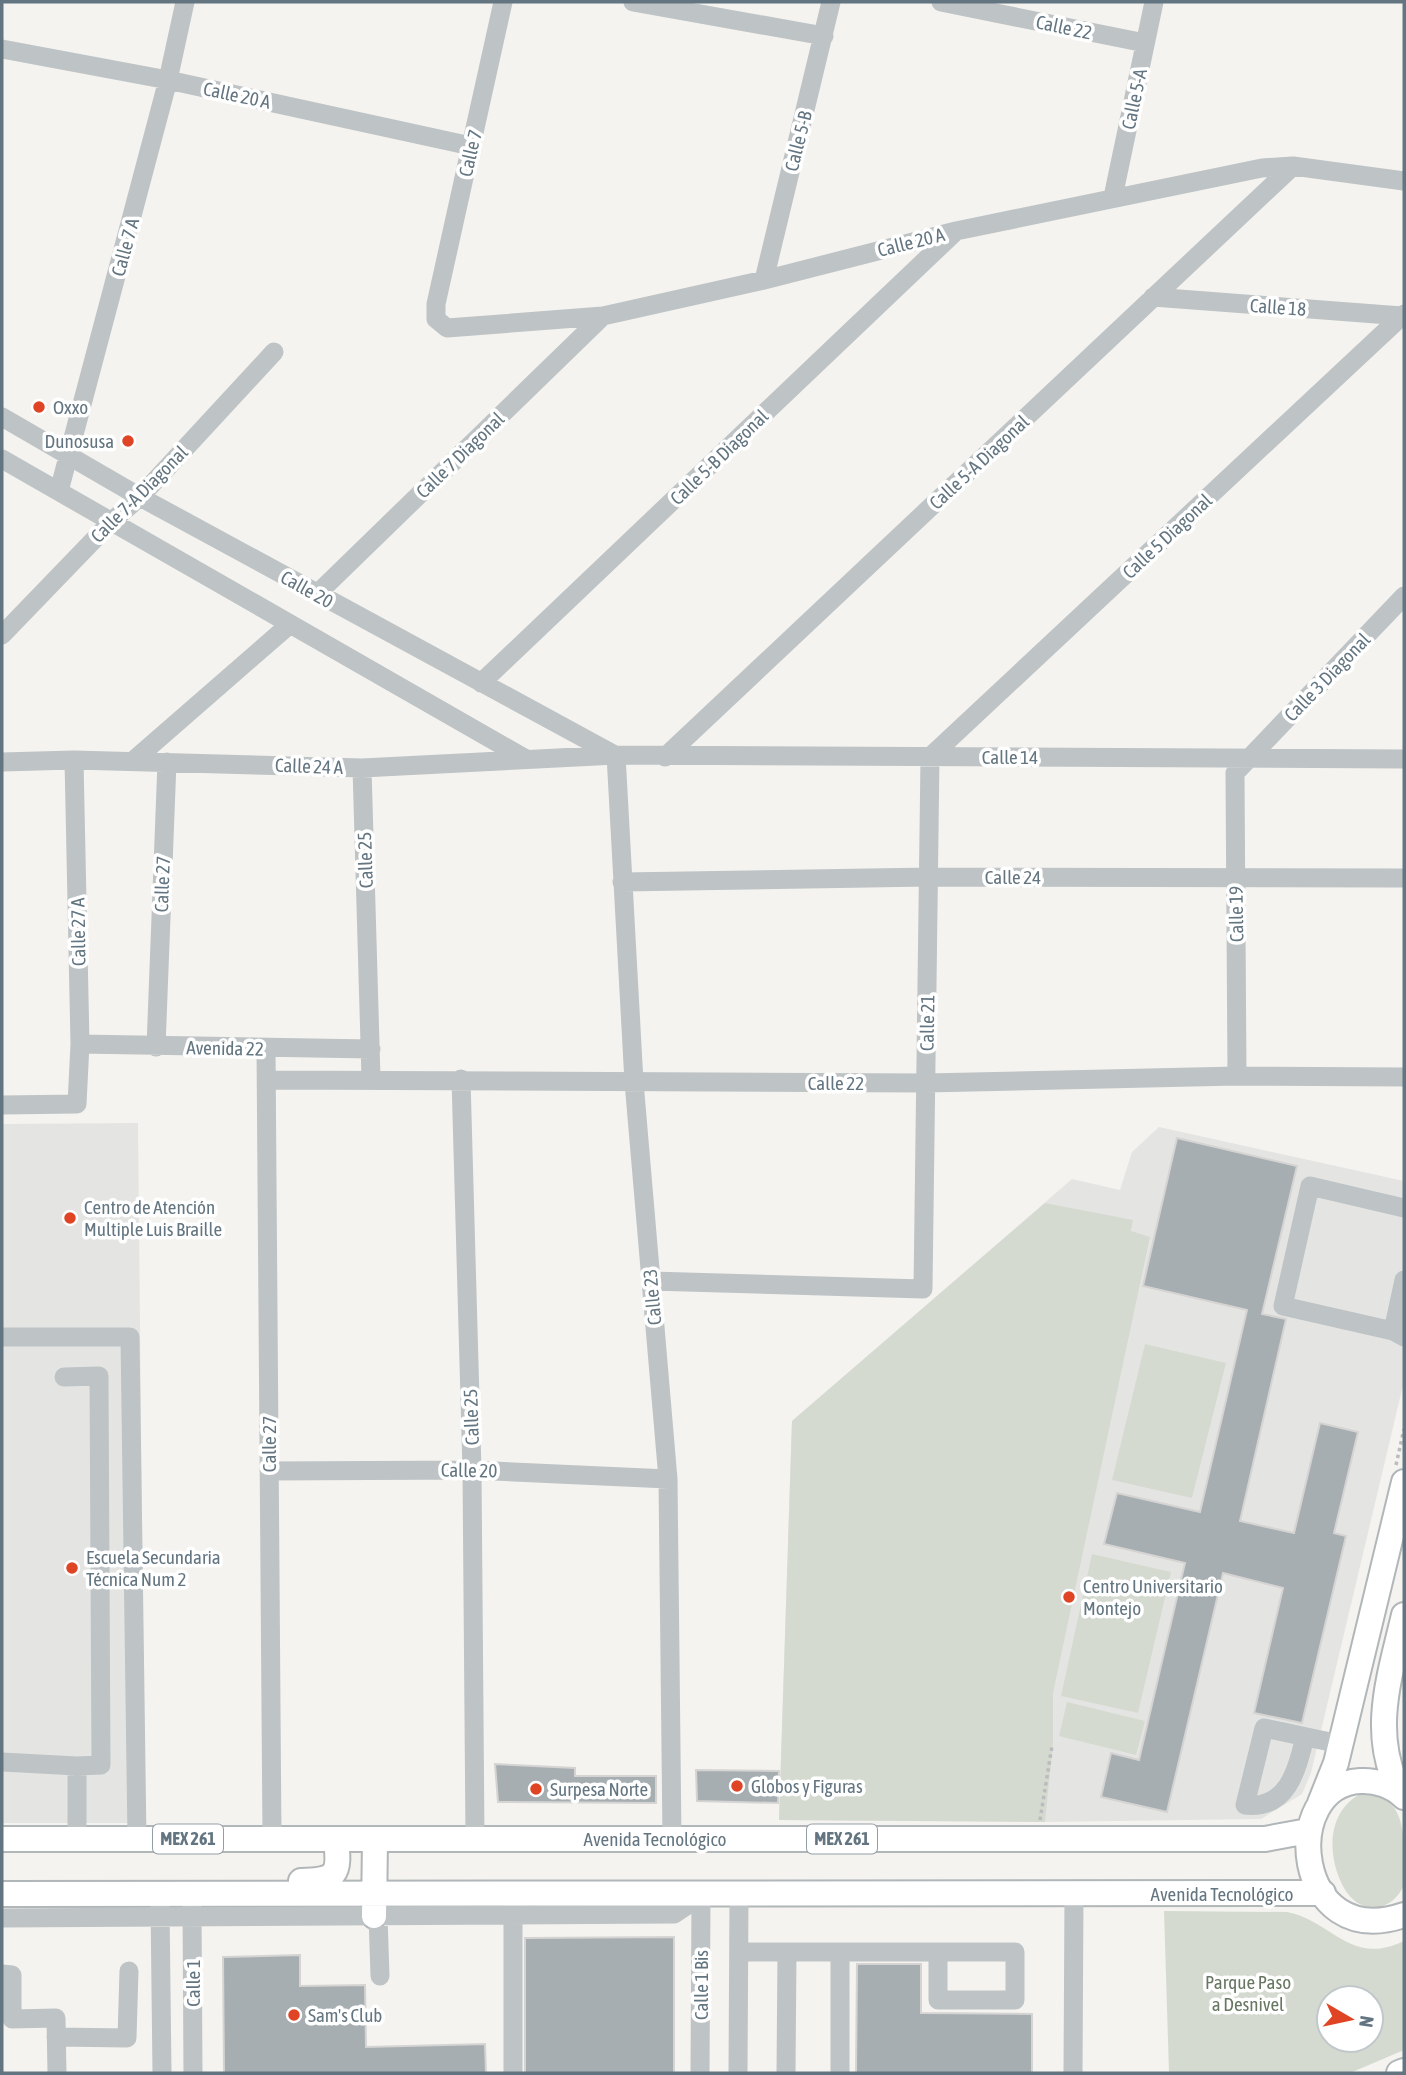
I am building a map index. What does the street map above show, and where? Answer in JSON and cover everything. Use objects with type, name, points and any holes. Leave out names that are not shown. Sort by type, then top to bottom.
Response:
[{"type":"main road","points":[[1404,1482],[1340,1744],[1308,1831],[1311,1869],[1323,1893],[1338,1911],[1353,1920],[1371,1923],[1404,1915]]},
{"type":"main road","points":[[1402,1795],[1391,1775],[1383,1748],[1383,1702],[1404,1621]]},
{"type":"main road","points":[[1320,1802],[1334,1789],[1348,1782],[1377,1783],[1402,1795]]},
{"type":"main road","name":"Avenida Tecnológico","points":[[2,1839],[1265,1839],[1308,1831]]},
{"type":"main road","points":[[254,1894],[281,1881],[330,1878],[337,1869],[336,1839]]},
{"type":"main road","points":[[375,1839],[376,1908]]},
{"type":"main road","name":"Avenida Tecnológico","points":[[2,1894],[192,1905],[254,1894],[376,1908],[701,1896],[1323,1893]]},
{"type":"main road","points":[[1399,2073],[1404,2071]]},
{"type":"street","name":"Calle 7 A","points":[[59,491],[168,80],[185,2]]},
{"type":"street","name":"Calle 7","points":[[436,304],[503,2]]},
{"type":"street","points":[[633,2],[824,36]]},
{"type":"street","name":"Calle 5-B","points":[[764,280],[831,2]]},
{"type":"street","name":"Calle 22","points":[[941,2],[1145,43]]},
{"type":"street","name":"Calle 5-A","points":[[1113,197],[1154,2]]},
{"type":"street","name":"Calle 20 A","points":[[2,49],[168,80],[471,146]]},
{"type":"street","name":"Calle 20 A","points":[[436,304],[436,319],[447,328],[603,316],[764,280],[956,231],[1262,167],[1293,166],[1404,181]]},
{"type":"street","name":"Calle 5-A Diagonal","points":[[665,757],[1293,166]]},
{"type":"street","name":"Calle 5-B Diagonal","points":[[481,683],[956,231]]},
{"type":"street","name":"Calle 18","points":[[1153,297],[1403,315]]},
{"type":"street","name":"Calle 5 Diagonal","points":[[930,757],[1403,315]]},
{"type":"street","name":"Calle 7 Diagonal","points":[[317,594],[603,316]]},
{"type":"street","name":"Calle 7-A Diagonal","points":[[2,635],[113,520],[140,497],[274,352]]},
{"type":"street","name":"Calle 20","points":[[2,416],[140,497],[616,755]]},
{"type":"street","name":"Calle 20","points":[[2,459],[113,520],[289,625],[526,759]]},
{"type":"street","name":"Calle 3 Diagonal","points":[[1250,758],[1404,596]]},
{"type":"street","points":[[133,761],[289,625]]},
{"type":"street","name":"Calle 14","points":[[616,755],[1404,759]]},
{"type":"street","name":"Calle 24 A","points":[[2,762],[74,760],[362,768],[616,755]]},
{"type":"street","name":"Calle 23","points":[[616,755],[634,1082],[668,1479],[672,1839]]},
{"type":"street","name":"Calle 21","points":[[651,1280],[923,1289],[930,757]]},
{"type":"street","name":"Calle 19","points":[[1237,1076],[1235,774],[1250,758]]},
{"type":"street","name":"Calle 27 A","points":[[2,1105],[77,1104],[80,1044],[74,760]]},
{"type":"street","name":"Calle 27","points":[[156,1047],[167,762]]},
{"type":"street","name":"Calle 25","points":[[362,768],[371,1078]]},
{"type":"street","name":"Calle 24","points":[[622,881],[930,877],[1404,878]]},
{"type":"street","name":"Avenida 22","points":[[80,1044],[371,1049]]},
{"type":"street","name":"Calle 27","points":[[266,1049],[272,1839]]},
{"type":"street","name":"Calle 22","points":[[267,1080],[371,1078],[926,1083],[1237,1076],[1404,1077]]},
{"type":"street","name":"Calle 25","points":[[461,1079],[472,1469],[475,1839]]},
{"type":"street","points":[[1404,1208],[1310,1186],[1283,1306],[1399,1334],[1404,1280]]},
{"type":"street","points":[[2,1337],[130,1337],[137,1839]]},
{"type":"street","points":[[2,1762],[101,1765],[99,1376],[64,1377]]},
{"type":"street","name":"Calle 20","points":[[269,1471],[472,1469],[668,1479]]},
{"type":"street","points":[[1305,1737],[1340,1744]]},
{"type":"street","points":[[77,1766],[77,1839]]},
{"type":"street","points":[[1073,2073],[1074,1895]]},
{"type":"street","name":"Calle 1 Bis","points":[[700,2073],[701,1896]]},
{"type":"street","name":"Calle 1 Bis","points":[[738,2073],[739,1896]]},
{"type":"street","name":"Avenida Tecnológico","points":[[2,1918],[160,1905]]},
{"type":"street","name":"Calle 1","points":[[160,1905],[162,2073]]},
{"type":"street","name":"Avenida Tecnológico","points":[[192,1905],[376,1908]]},
{"type":"street","name":"Calle 1","points":[[192,1905],[193,2073]]},
{"type":"street","points":[[513,1905],[513,2073]]},
{"type":"street","points":[[376,1908],[380,1976]]},
{"type":"street","points":[[739,1952],[787,1952],[840,1952],[938,1952],[1015,1952],[1015,2000],[938,2000],[938,1952]]},
{"type":"street","points":[[786,2073],[787,1952]]},
{"type":"street","points":[[840,1952],[840,2073]]},
{"type":"street","points":[[56,2037],[127,2038],[129,1971]]},
{"type":"street","points":[[2,1974],[12,1975],[12,2019],[56,2018],[57,2073]]},
{"type":"path","points":[[1038,1839],[1052,1746]]},
{"type":"shaded area","name":"Escuela Secundaria Técnica Num 2","points":[[138,1123],[145,1823],[2,1823],[2,1124]]},
{"type":"shaded area","name":"Centro Universitario Montejo","points":[[1159,1127],[1404,1181],[1404,1381],[1311,1773],[1302,1794],[1261,1819],[1045,1822],[779,1820],[792,1421],[1072,1179],[1120,1190],[1132,1152]]},
{"type":"green space","points":[[1045,1203],[1133,1220],[1131,1231],[1150,1237],[1053,1693],[1053,1743],[1045,1822],[779,1820],[792,1421]]},
{"type":"green space","points":[[1145,1344],[1226,1363],[1192,1498],[1112,1480]]},
{"type":"green space","points":[[1092,1554],[1171,1572],[1138,1713],[1061,1696]]},
{"type":"green space","points":[[1067,1702],[1145,1721],[1136,1755],[1059,1736]]},
{"type":"green space","points":[[1360,1794],[1384,1799],[1392,1805],[1401,1823],[1403,1886],[1396,1897],[1381,1907],[1365,1906],[1350,1896],[1338,1876],[1335,1863],[1333,1837],[1336,1824],[1349,1802]]},
{"type":"green space","name":"Parque Paso a Desnivel","points":[[1164,1911],[1287,1912],[1317,1924],[1355,1946],[1385,1948],[1404,1941],[1404,2050],[1350,2073],[1169,2073]]},
{"type":"building","points":[[1177,1138],[1297,1166],[1262,1314],[1286,1319],[1240,1521],[1294,1533],[1320,1423],[1358,1432],[1334,1533],[1346,1536],[1302,1723],[1254,1713],[1283,1588],[1223,1573],[1167,1812],[1101,1797],[1111,1753],[1139,1760],[1185,1563],[1104,1544],[1117,1493],[1200,1512],[1247,1310],[1143,1286]]},
{"type":"building","points":[[495,1764],[575,1768],[575,1776],[656,1776],[656,1803],[498,1802]]},
{"type":"building","name":"Globos y Figuras","points":[[696,1770],[779,1771],[778,1803],[697,1801]]},
{"type":"building","points":[[674,1937],[674,2073],[525,2073],[525,1938]]},
{"type":"building","name":"Sam's Club","points":[[300,1955],[300,1986],[365,1985],[366,2047],[485,2044],[486,2073],[224,2073],[223,1957]]},
{"type":"building","points":[[857,1964],[921,1964],[921,2013],[1032,2014],[1032,2073],[856,2073]]},
{"type":"place","name":"Oxxo","points":[[39,407]]},
{"type":"place","name":"Dunosusa","points":[[128,441]]},
{"type":"place","name":"Centro de Atención Multiple Luis Braille","points":[[70,1218]]},
{"type":"place","name":"Escuela Secundaria Técnica Num 2","points":[[72,1568]]},
{"type":"place","name":"Centro Universitario Montejo","points":[[1069,1597]]},
{"type":"place","name":"Globos y Figuras","points":[[737,1786]]},
{"type":"place","name":"Surpesa Norte","points":[[536,1789]]},
{"type":"place","name":"Sam's Club","points":[[294,2015]]}]
